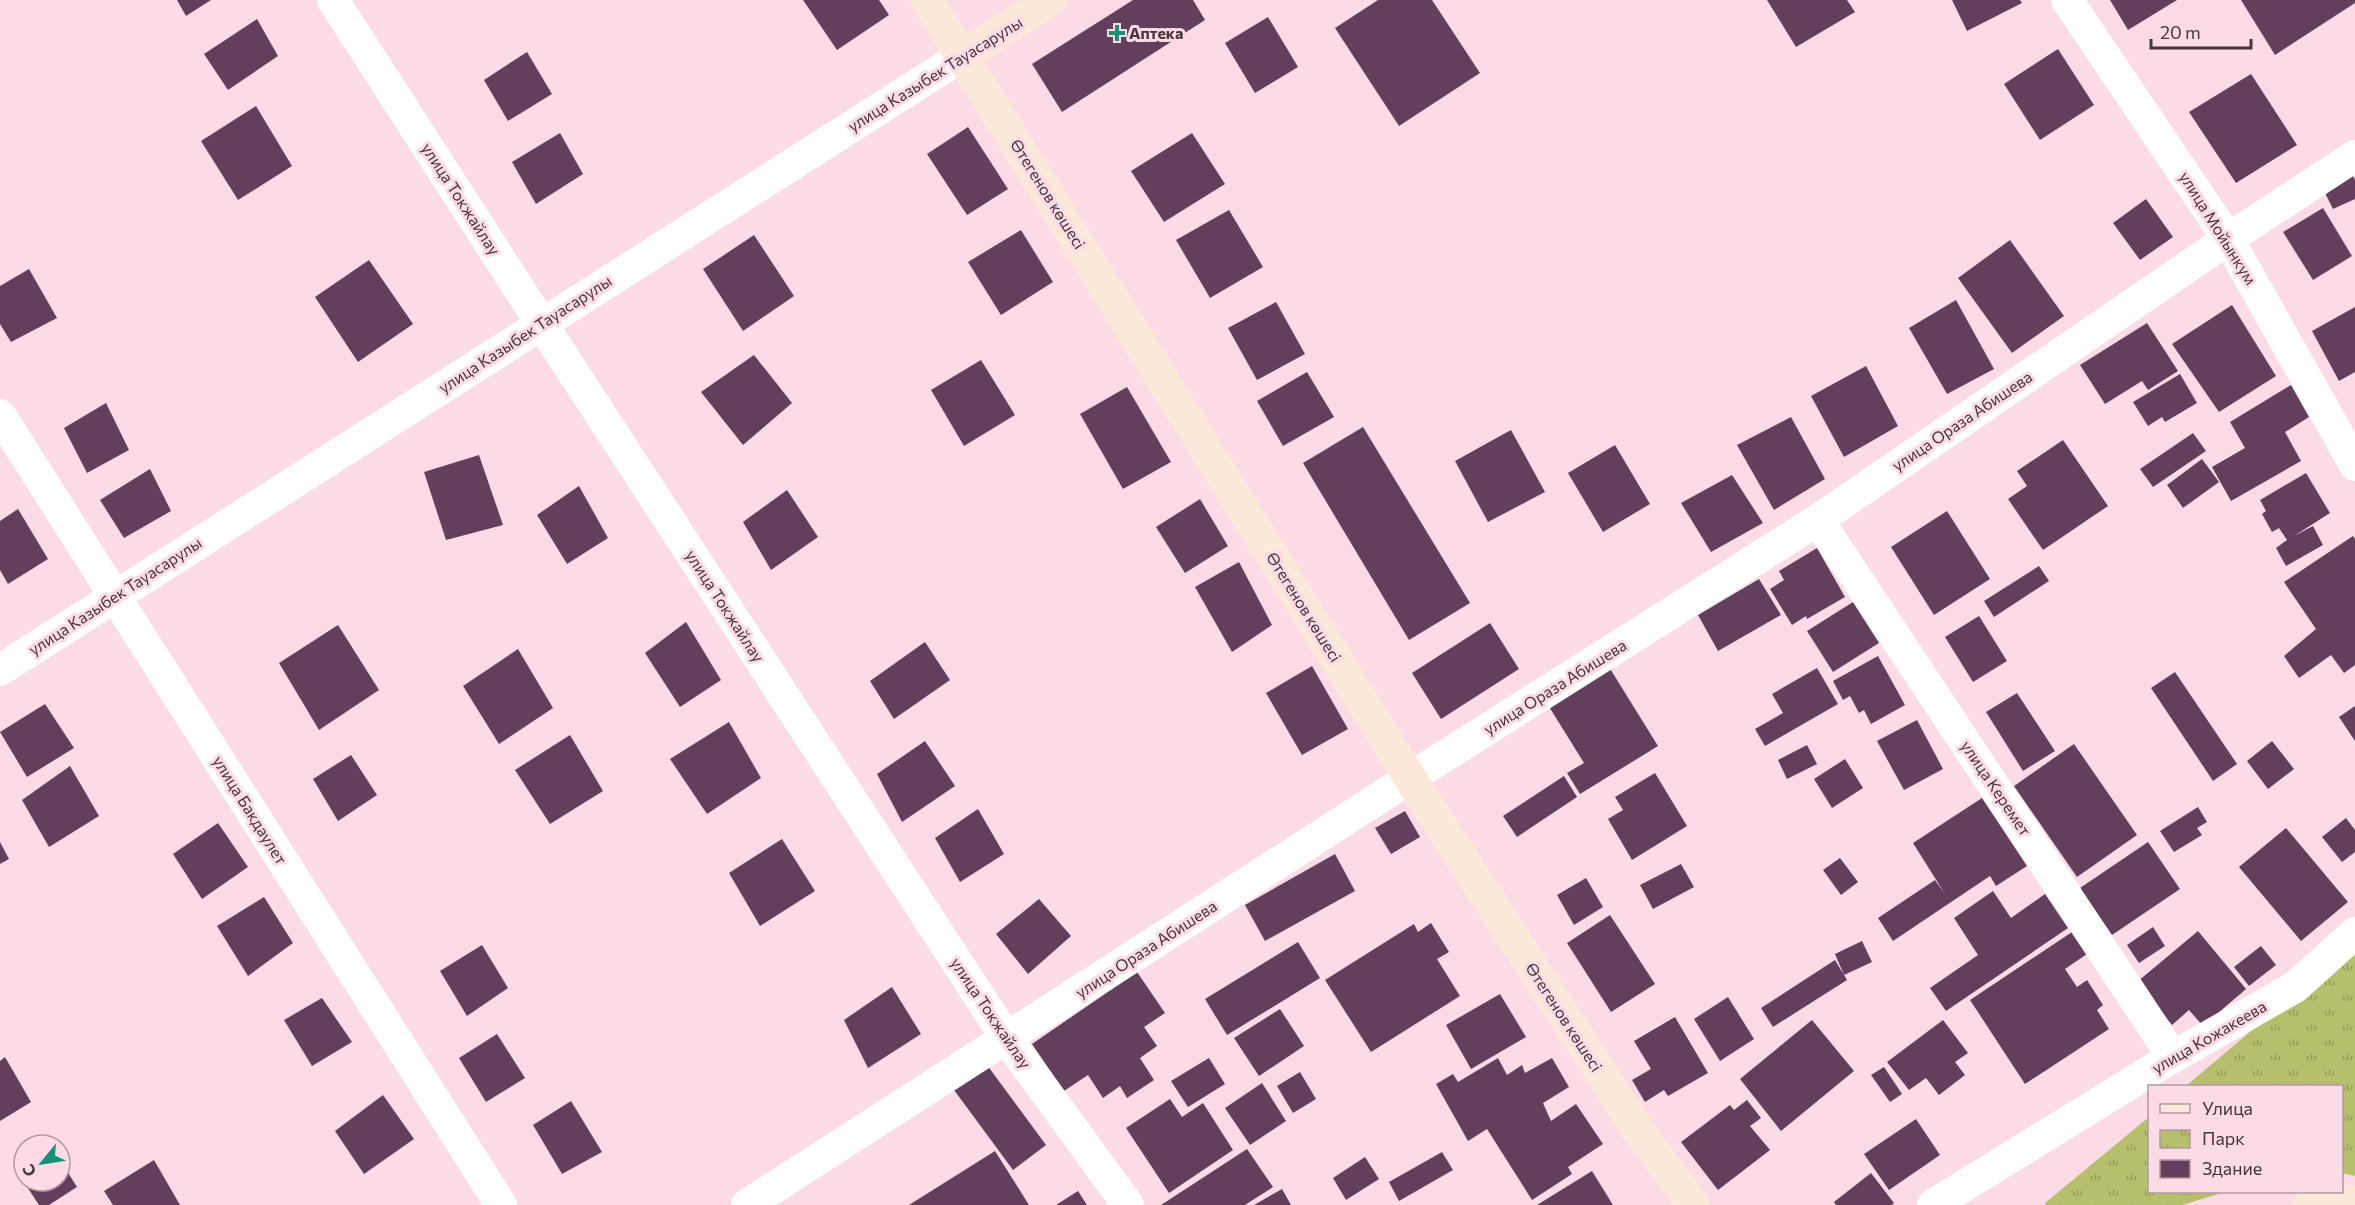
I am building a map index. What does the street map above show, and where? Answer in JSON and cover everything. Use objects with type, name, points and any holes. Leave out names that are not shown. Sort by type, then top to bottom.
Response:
[{"type":"street","name":"улица Токжайлау","points":[[333,0],[1007,1040],[1128,1205]]},
{"type":"street","name":"Өтегенов көшесі","points":[[927,0],[1410,778],[1638,1130],[1694,1205]]},
{"type":"street","name":"улица Казыбек Тауасарулы","points":[[0,670],[1050,0]]},
{"type":"street","name":"улица Мойынкум","points":[[2067,0],[2228,239],[2355,465]]},
{"type":"street","name":"улица Ораза Абишева","points":[[747,1205],[1007,1040],[1410,778],[1818,520],[2228,239],[2355,156]]},
{"type":"street","name":"улица Бакдаулет","points":[[0,415],[501,1205]]},
{"type":"street","name":"улица Керемет","points":[[1818,520],[2174,1057]]},
{"type":"street","name":"улица Кожакеева","points":[[1933,1205],[2174,1057],[2295,987],[2355,933]]},
{"type":"street","points":[[2308,1205],[2325,1197],[2355,1203]]},
{"type":"green space","points":[[2355,943],[2355,1176],[2343,1173],[2343,1085],[2187,1085]]},
{"type":"green space","points":[[2148,1118],[2148,1193],[2222,1193],[2182,1205],[2046,1205],[2045,1203]]},
{"type":"building","points":[[177,0],[211,0],[186,16]]},
{"type":"building","points":[[803,0],[879,0],[889,15],[837,50]]},
{"type":"building","points":[[1133,0],[1193,0],[1205,20],[1062,112],[1032,64]]},
{"type":"building","points":[[1378,0],[1432,0],[1480,73],[1399,126],[1335,28]]},
{"type":"building","points":[[1767,0],[1847,0],[1855,12],[1796,47]]},
{"type":"building","points":[[1952,0],[2020,0],[2022,3],[1967,31]]},
{"type":"building","points":[[2110,0],[2177,0],[2128,30]]},
{"type":"building","points":[[2241,0],[2355,0],[2355,3],[2275,55]]},
{"type":"building","points":[[1268,17],[1298,67],[1255,93],[1225,43]]},
{"type":"building","points":[[257,19],[278,56],[228,90],[204,54]]},
{"type":"building","points":[[2058,49],[2094,105],[2040,140],[2004,84]]},
{"type":"building","points":[[527,52],[552,94],[508,121],[484,80]]},
{"type":"building","points":[[2251,74],[2297,145],[2236,183],[2189,112]]},
{"type":"building","points":[[256,106],[292,166],[238,200],[201,141]]},
{"type":"building","points":[[968,127],[1008,189],[967,215],[927,154]]},
{"type":"building","points":[[560,133],[583,174],[536,204],[512,162]]},
{"type":"building","points":[[1192,133],[1225,184],[1164,222],[1131,171]]},
{"type":"building","points":[[2351,172],[2355,180],[2355,199],[2333,209],[2322,187]]},
{"type":"building","points":[[2146,199],[2173,237],[2140,260],[2113,223]]},
{"type":"building","points":[[2323,208],[2352,256],[2313,280],[2283,232]]},
{"type":"building","points":[[1229,210],[1263,267],[1210,298],[1176,240]]},
{"type":"building","points":[[1021,230],[1053,282],[1001,315],[968,262]]},
{"type":"building","points":[[754,235],[794,296],[743,331],[703,269]]},
{"type":"building","points":[[2010,240],[2064,316],[2012,353],[1958,278]]},
{"type":"building","points":[[369,260],[413,324],[358,362],[315,297]]},
{"type":"building","points":[[29,269],[57,318],[11,342],[0,324],[0,286]]},
{"type":"building","points":[[1956,300],[1994,369],[1947,394],[1909,328]]},
{"type":"building","points":[[1276,302],[1305,354],[1257,380],[1228,328]]},
{"type":"building","points":[[2232,305],[2276,376],[2219,412],[2172,344]]},
{"type":"building","points":[[2355,307],[2355,372],[2339,381],[2312,331]]},
{"type":"building","points":[[2147,323],[2178,371],[2148,390],[2142,381],[2105,404],[2080,365]]},
{"type":"building","points":[[754,355],[792,403],[743,445],[701,392]]},
{"type":"building","points":[[981,360],[1015,415],[964,446],[931,390]]},
{"type":"building","points":[[1866,366],[1898,426],[1844,457],[1811,396]]},
{"type":"building","points":[[1307,372],[1334,417],[1283,446],[1257,401]]},
{"type":"building","points":[[2180,374],[2197,403],[2165,422],[2162,417],[2148,426],[2133,402]]},
{"type":"building","points":[[2291,385],[2309,417],[2285,432],[2301,461],[2231,501],[2212,467],[2245,448],[2230,422]]},
{"type":"building","points":[[1127,387],[1171,462],[1123,489],[1080,414]]},
{"type":"building","points":[[106,403],[129,450],[87,473],[64,428]]},
{"type":"building","points":[[1791,417],[1825,479],[1774,510],[1737,445]]},
{"type":"building","points":[[1363,427],[1470,603],[1409,640],[1303,463]]},
{"type":"building","points":[[1511,430],[1545,492],[1488,522],[1455,461]]},
{"type":"building","points":[[2193,433],[2206,451],[2153,487],[2140,469]]},
{"type":"building","points":[[2063,440],[2108,506],[2043,550],[2008,499],[2027,486],[2017,471]]},
{"type":"building","points":[[1615,445],[1650,504],[1603,532],[1568,473]]},
{"type":"building","points":[[479,455],[503,525],[446,540],[424,472]]},
{"type":"building","points":[[2202,459],[2219,482],[2183,508],[2167,485]]},
{"type":"building","points":[[150,469],[171,511],[124,538],[100,500]]},
{"type":"building","points":[[2306,473],[2330,513],[2294,536],[2313,526],[2323,545],[2286,566],[2276,548],[2287,540],[2279,528],[2272,532],[2262,514],[2266,511],[2260,500]]},
{"type":"building","points":[[1732,475],[1763,523],[1711,552],[1681,503]]},
{"type":"building","points":[[579,486],[608,538],[567,564],[537,515]]},
{"type":"building","points":[[787,490],[818,537],[771,570],[743,522]]},
{"type":"building","points":[[1200,499],[1228,546],[1185,573],[1156,527]]},
{"type":"building","points":[[18,509],[48,559],[8,584],[0,570],[0,521]]},
{"type":"building","points":[[1947,511],[1990,579],[1934,615],[1891,547]]},
{"type":"building","points":[[2353,536],[2355,539],[2355,665],[2344,673],[2331,655],[2299,678],[2284,656],[2316,629],[2284,582]]},
{"type":"building","points":[[1817,548],[1845,597],[1792,625],[1770,589],[1784,580],[1779,571]]},
{"type":"building","points":[[1239,562],[1272,625],[1232,652],[1195,587]]},
{"type":"building","points":[[2039,566],[2049,581],[1994,617],[1984,601]]},
{"type":"building","points":[[1759,579],[1781,615],[1718,651],[1698,615]]},
{"type":"building","points":[[1853,602],[1879,643],[1833,672],[1807,631]]},
{"type":"building","points":[[1979,616],[2007,661],[1973,682],[1945,637]]},
{"type":"building","points":[[686,622],[721,680],[680,707],[645,653]]},
{"type":"building","points":[[1490,623],[1519,669],[1441,719],[1412,673]]},
{"type":"building","points":[[338,625],[379,690],[319,730],[279,663]]},
{"type":"building","points":[[925,642],[950,680],[894,719],[870,681]]},
{"type":"building","points":[[518,649],[553,708],[499,744],[463,686]]},
{"type":"building","points":[[1878,656],[1905,705],[1871,724],[1864,710],[1859,713],[1850,696],[1843,700],[1833,681]]},
{"type":"building","points":[[1312,666],[1348,729],[1302,755],[1266,693]]},
{"type":"building","points":[[1609,667],[1658,746],[1580,794],[1567,773],[1584,763],[1548,705]]},
{"type":"building","points":[[1817,668],[1838,704],[1765,746],[1755,729],[1783,713],[1772,694]]},
{"type":"building","points":[[2175,672],[2237,764],[2213,781],[2151,688]]},
{"type":"building","points":[[2017,693],[2055,751],[2023,771],[1986,712]]},
{"type":"building","points":[[45,704],[74,748],[27,777],[0,732]]},
{"type":"building","points":[[2355,706],[2355,741],[2339,717]]},
{"type":"building","points":[[1917,720],[1943,769],[1904,790],[1877,741]]},
{"type":"building","points":[[729,722],[761,778],[707,814],[670,759]]},
{"type":"building","points":[[570,735],[603,791],[550,824],[515,770]]},
{"type":"building","points":[[925,741],[955,786],[902,822],[877,774]]},
{"type":"building","points":[[2272,741],[2294,769],[2268,789],[2247,761]]},
{"type":"building","points":[[2074,744],[2137,835],[2077,877],[2014,786]]},
{"type":"building","points":[[1807,745],[1817,764],[1787,779],[1778,760]]},
{"type":"building","points":[[351,755],[377,795],[338,821],[313,779]]},
{"type":"building","points":[[1845,759],[1863,788],[1832,808],[1814,779]]},
{"type":"building","points":[[70,766],[99,816],[49,847],[22,800]]},
{"type":"building","points":[[1655,773],[1687,826],[1632,860],[1608,819],[1623,810],[1615,797]]},
{"type":"building","points":[[1564,776],[1577,797],[1517,837],[1503,816]]},
{"type":"building","points":[[1982,798],[2027,866],[1996,886],[1990,876],[1893,941],[1878,918],[1935,880],[1945,894],[1913,843]]},
{"type":"building","points":[[2198,807],[2207,822],[2197,828],[2202,835],[2174,852],[2160,831]]},
{"type":"building","points":[[978,809],[1004,854],[960,882],[935,838]]},
{"type":"building","points":[[1405,811],[1420,837],[1391,854],[1375,828]]},
{"type":"building","points":[[2346,818],[2355,830],[2355,852],[2342,862],[2322,837]]},
{"type":"building","points":[[218,823],[248,867],[202,899],[173,854]]},
{"type":"building","points":[[2286,828],[2348,902],[2301,941],[2239,867]]},
{"type":"building","points":[[782,839],[815,891],[760,926],[729,873]]},
{"type":"building","points":[[0,842],[9,859],[0,864]]},
{"type":"building","points":[[2148,842],[2180,889],[2112,935],[2080,888]]},
{"type":"building","points":[[1335,854],[1355,891],[1265,941],[1245,905]]},
{"type":"building","points":[[1840,858],[1858,882],[1841,895],[1823,870]]},
{"type":"building","points":[[1681,864],[1694,887],[1653,909],[1640,885]]},
{"type":"building","points":[[1586,878],[1603,907],[1574,925],[1557,895]]},
{"type":"building","points":[[1993,891],[2011,918],[2045,894],[2068,928],[1946,1011],[1930,988],[1978,955],[1954,918]]},
{"type":"building","points":[[264,897],[293,943],[248,976],[217,926]]},
{"type":"building","points":[[1039,899],[1071,936],[1028,974],[996,934]]},
{"type":"building","points":[[1610,915],[1655,984],[1611,1012],[1567,943]]},
{"type":"building","points":[[1431,923],[1449,952],[1437,959],[1460,996],[1371,1052],[1325,980],[1414,924],[1418,932]]},
{"type":"building","points":[[2153,927],[2165,946],[2139,963],[2127,945]]},
{"type":"building","points":[[2198,931],[2246,989],[2203,1026],[2189,1010],[2172,1025],[2137,982]]},
{"type":"building","points":[[2072,932],[2087,954],[2065,969],[2077,987],[2087,980],[2103,1005],[2097,1010],[2109,1029],[2025,1084],[1970,1000]]},
{"type":"building","points":[[1862,941],[1872,962],[1844,975],[1835,954]]},
{"type":"building","points":[[1298,942],[1320,978],[1227,1035],[1205,999]]},
{"type":"building","points":[[482,945],[508,988],[467,1016],[440,971]]},
{"type":"building","points":[[2261,946],[2276,965],[2249,986],[2234,967]]},
{"type":"building","points":[[1835,960],[1847,980],[1773,1027],[1761,1008]]},
{"type":"building","points":[[1137,972],[1165,1013],[1144,1027],[1157,1046],[1140,1058],[1154,1080],[1127,1098],[1120,1086],[1103,1098],[1088,1075],[1064,1091],[1032,1044]]},
{"type":"building","points":[[892,987],[921,1034],[868,1068],[844,1020]]},
{"type":"building","points":[[1500,994],[1526,1037],[1471,1069],[1446,1025]]},
{"type":"building","points":[[1728,997],[1754,1039],[1720,1061],[1694,1019]]},
{"type":"building","points":[[322,998],[352,1042],[312,1066],[284,1020]]},
{"type":"building","points":[[1280,1009],[1304,1046],[1259,1076],[1234,1038]]},
{"type":"building","points":[[1675,1017],[1708,1073],[1668,1096],[1664,1090],[1645,1102],[1632,1080],[1651,1069],[1634,1041]]},
{"type":"building","points":[[1812,1020],[1854,1071],[1781,1131],[1740,1079]]},
{"type":"building","points":[[1943,1020],[1968,1053],[1955,1062],[1965,1075],[1939,1095],[1926,1078],[1909,1090],[1887,1062]]},
{"type":"building","points":[[497,1034],[525,1078],[486,1102],[459,1058]]},
{"type":"building","points":[[5,1057],[31,1102],[0,1121],[0,1061]]},
{"type":"building","points":[[1209,1058],[1225,1084],[1188,1107],[1171,1081]]},
{"type":"building","points":[[1498,1058],[1507,1075],[1522,1065],[1525,1073],[1552,1058],[1569,1087],[1543,1103],[1551,1121],[1576,1104],[1603,1144],[1568,1167],[1572,1174],[1532,1200],[1487,1129],[1468,1141],[1436,1084],[1453,1074],[1458,1082]]},
{"type":"building","points":[[987,1065],[1046,1145],[1013,1170],[954,1090]]},
{"type":"building","points":[[1884,1067],[1902,1094],[1890,1102],[1871,1075]]},
{"type":"building","points":[[1300,1072],[1316,1099],[1293,1113],[1277,1086]]},
{"type":"building","points":[[1262,1083],[1286,1121],[1250,1145],[1225,1108]]},
{"type":"building","points":[[383,1095],[414,1139],[364,1174],[335,1131]]},
{"type":"building","points":[[1170,1099],[1182,1117],[1203,1103],[1233,1150],[1169,1193],[1126,1128]]},
{"type":"building","points":[[1747,1100],[1761,1118],[1750,1126],[1770,1150],[1718,1190],[1681,1142],[1730,1105],[1734,1110]]},
{"type":"building","points":[[571,1101],[602,1152],[562,1174],[533,1125]]},
{"type":"building","points":[[1916,1119],[1940,1155],[1889,1190],[1864,1154]]},
{"type":"building","points":[[1247,1149],[1273,1187],[1245,1205],[1161,1205]]},
{"type":"building","points":[[995,1151],[1029,1205],[909,1205]]},
{"type":"building","points":[[1442,1152],[1453,1170],[1399,1201],[1389,1182]]},
{"type":"building","points":[[1365,1157],[1379,1179],[1346,1200],[1333,1178]]},
{"type":"building","points":[[154,1160],[180,1205],[113,1205],[104,1191]]},
{"type":"building","points":[[1592,1171],[1613,1205],[1537,1205]]},
{"type":"building","points":[[1871,1173],[1894,1203],[1892,1205],[1836,1205],[1834,1202]]},
{"type":"building","points":[[72,1179],[77,1187],[72,1190]]},
{"type":"building","points":[[1282,1189],[1291,1205],[1254,1205]]},
{"type":"building","points":[[1078,1191],[1087,1205],[1056,1205]]},
{"type":"building","points":[[31,1193],[68,1193],[49,1205],[39,1205]]},
{"type":"place","name":"Аптека","points":[[1117,33]]}]
